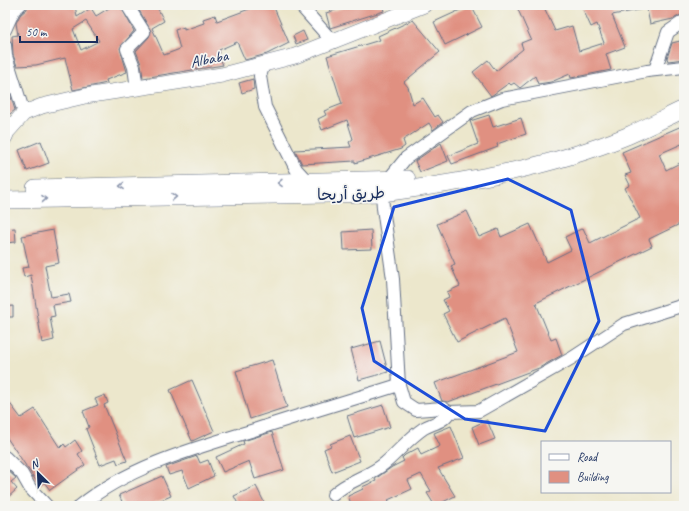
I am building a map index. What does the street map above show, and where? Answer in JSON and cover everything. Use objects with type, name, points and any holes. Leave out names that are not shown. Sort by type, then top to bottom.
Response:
[{"type":"main road","name":"طريق أريحا","points":[[5,188],[308,182],[385,186],[458,173],[567,148],[631,125],[684,100]]},
{"type":"main road","name":"طريق أريحا","points":[[5,200],[461,182],[506,173],[564,157],[627,136],[684,109]]},
{"type":"street","points":[[5,30],[14,10],[20,5]]},
{"type":"street","points":[[127,5],[144,32],[127,48],[134,67],[138,88]]},
{"type":"street","points":[[300,5],[333,42]]},
{"type":"street","name":"Albaba","points":[[5,137],[7,132],[24,113],[42,106],[85,96],[222,75],[295,56],[424,5]]},
{"type":"street","points":[[655,70],[668,32],[684,20]]},
{"type":"street","points":[[5,46],[6,56],[24,113]]},
{"type":"street","points":[[264,64],[260,76],[265,107],[296,169],[308,182]]},
{"type":"street","points":[[684,67],[655,70],[563,89],[530,92],[487,104],[472,111],[406,158],[385,186],[383,208],[393,279],[399,385],[404,402],[416,410],[443,408],[449,412],[479,411],[572,358],[624,324],[684,305]]},
{"type":"street","points":[[80,506],[98,492],[132,474],[214,442],[399,385]]},
{"type":"street","points":[[333,495],[342,486],[384,464],[410,439],[424,428],[446,418],[449,412]]},
{"type":"street","points":[[5,457],[22,474],[30,488],[46,506]]},
{"type":"highlighted area","points":[[508,179],[571,210],[599,321],[545,431],[465,419],[374,361],[362,308],[394,207]]},
{"type":"building","points":[[27,5],[75,5],[77,17],[91,8],[96,16],[114,5],[120,5],[134,31],[120,48],[127,72],[106,80],[107,83],[73,90],[65,58],[36,65],[17,66],[13,55],[12,36],[18,35],[16,23],[20,15],[27,9]],"holes":[[[86,21],[99,41],[81,50],[73,29]]]},
{"type":"building","points":[[136,5],[156,5],[164,21],[152,28],[164,55],[180,49],[175,30],[184,27],[184,30],[204,23],[203,19],[215,15],[217,21],[260,5],[273,5],[289,43],[267,54],[245,60],[237,42],[219,50],[220,53],[218,54],[223,65],[143,78],[141,64],[136,51],[149,37],[151,31]]},
{"type":"building","points":[[351,5],[382,5],[384,11],[330,28],[326,13]]},
{"type":"building","points":[[471,5],[482,27],[445,45],[434,22]]},
{"type":"building","points":[[516,5],[543,5],[555,31],[572,26],[579,51],[604,43],[597,24],[591,27],[581,5],[644,5],[644,9],[612,15],[625,47],[606,54],[611,70],[571,78],[570,74],[551,82],[538,84],[535,76],[520,88],[514,83],[511,85],[509,83],[491,96],[473,72],[488,60],[496,71],[523,49],[521,43],[531,39]]},
{"type":"building","points":[[646,5],[671,5],[671,7],[682,6],[683,14],[673,19],[650,24]]},
{"type":"building","points":[[413,20],[440,52],[404,82],[408,87],[413,104],[423,98],[435,117],[438,115],[443,122],[433,130],[429,123],[403,140],[405,146],[401,149],[355,163],[355,161],[302,164],[295,150],[351,147],[349,142],[353,139],[347,120],[322,130],[318,119],[326,115],[324,111],[342,104],[327,56],[380,40],[378,36]]},
{"type":"building","points":[[303,31],[307,40],[296,44],[293,36]]},
{"type":"building","points":[[684,40],[684,59],[668,61],[667,58],[672,43]]},
{"type":"building","points":[[5,78],[15,110],[5,118]]},
{"type":"building","points":[[253,79],[254,89],[242,93],[239,83]]},
{"type":"building","points":[[489,115],[493,127],[521,118],[526,134],[497,144],[498,147],[452,164],[448,156],[478,144],[470,121]]},
{"type":"building","points":[[684,125],[684,143],[659,154],[666,170],[684,161],[684,222],[649,239],[652,246],[536,303],[551,340],[556,338],[562,355],[539,368],[448,402],[442,401],[435,383],[518,352],[505,318],[457,342],[443,314],[449,311],[443,300],[449,297],[447,292],[460,286],[451,266],[455,264],[437,224],[467,211],[479,237],[498,229],[501,237],[530,224],[547,262],[571,250],[565,237],[583,228],[590,243],[640,218],[625,188],[630,185],[625,175],[631,173],[622,152]]},
{"type":"building","points":[[41,141],[49,163],[27,171],[19,150]]},
{"type":"building","points":[[441,143],[448,161],[420,172],[415,161]]},
{"type":"building","points":[[15,228],[16,242],[5,243],[5,229]]},
{"type":"building","points":[[53,230],[59,263],[45,266],[51,297],[69,294],[71,302],[53,305],[55,316],[50,317],[54,340],[42,343],[31,275],[24,277],[22,268],[29,267],[22,236]]},
{"type":"building","points":[[371,230],[372,249],[344,250],[343,232]]},
{"type":"building","points":[[13,306],[13,317],[5,317],[5,307]]},
{"type":"building","points":[[380,341],[388,372],[359,380],[351,349]]},
{"type":"building","points":[[272,360],[287,407],[250,419],[236,371]]},
{"type":"building","points":[[192,380],[214,431],[192,441],[170,390]]},
{"type":"building","points":[[105,395],[108,403],[104,405],[127,461],[118,464],[116,459],[100,465],[86,429],[89,427],[83,411],[98,405],[95,399]]},
{"type":"building","points":[[5,397],[21,418],[35,409],[60,448],[64,444],[66,447],[75,440],[82,451],[78,454],[85,465],[50,490],[44,482],[39,485],[5,435]]},
{"type":"building","points":[[383,405],[390,427],[354,438],[347,416]]},
{"type":"building","points":[[487,420],[495,439],[479,445],[472,427]]},
{"type":"building","points":[[451,426],[464,458],[438,468],[455,496],[435,506],[427,493],[431,491],[421,474],[408,480],[412,489],[388,500],[390,502],[382,506],[352,506],[348,496],[363,489],[362,487],[376,481],[375,479],[392,467],[404,461],[402,458],[405,455],[418,448],[421,455],[440,446],[434,433]]},
{"type":"building","points":[[272,432],[284,470],[255,479],[249,461],[223,472],[216,457],[244,444],[243,441]]},
{"type":"building","points":[[350,436],[360,461],[332,472],[324,449],[331,446],[330,444]]},
{"type":"building","points":[[197,456],[200,463],[208,460],[214,476],[189,488],[182,471],[169,475],[166,467]]},
{"type":"building","points":[[5,468],[16,478],[11,482],[17,489],[5,500]]},
{"type":"building","points":[[162,476],[171,496],[147,506],[124,506],[119,495]]},
{"type":"building","points":[[256,486],[266,506],[239,506],[234,496]]}]
